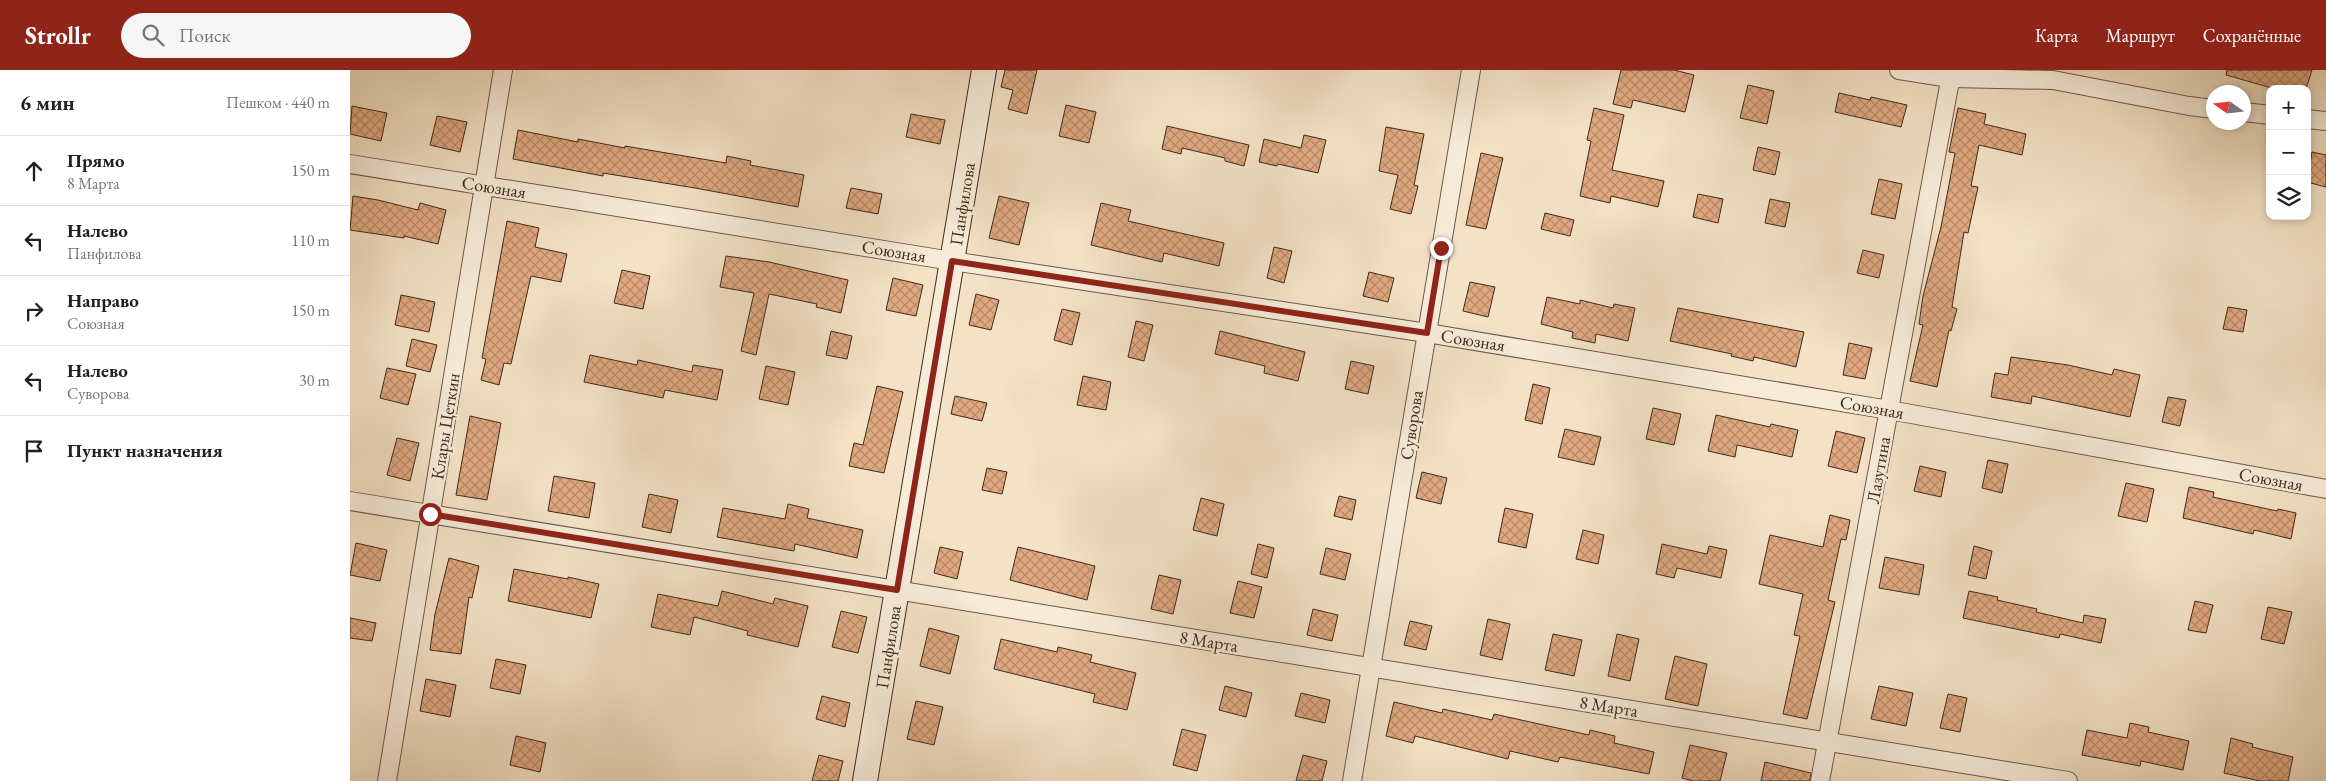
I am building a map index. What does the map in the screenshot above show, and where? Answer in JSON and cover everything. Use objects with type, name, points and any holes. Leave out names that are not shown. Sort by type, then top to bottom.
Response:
[{"type":"street","name":"Клары Цеткин","points":[[387,781],[503,70]]},
{"type":"street","name":"Панфилова","points":[[865,781],[984,70]]},
{"type":"street","name":"Суворова","points":[[1352,781],[1471,70]]},
{"type":"street","points":[[1899,70],[2053,80],[2189,106],[2206,107]]},
{"type":"street","name":"Лазутина","points":[[1820,781],[1951,74]]},
{"type":"street","points":[[2251,113],[2266,115]]},
{"type":"street","points":[[2311,119],[2326,121]]},
{"type":"street","name":"Союзная","points":[[350,164],[952,261],[1427,333],[1889,410],[2326,488]]},
{"type":"street","name":"8 Марта","points":[[350,501],[2068,781]]},
{"type":"building","points":[[1005,70],[1037,70],[1027,114],[1008,109],[1013,90],[1001,87]]},
{"type":"building","points":[[1621,70],[1674,70],[1694,75],[1685,112],[1633,100],[1631,108],[1613,104]]},
{"type":"building","points":[[2227,70],[2312,70],[2307,85],[2266,86],[2226,75]]},
{"type":"building","points":[[1748,85],[1774,91],[1767,124],[1740,118]]},
{"type":"building","points":[[1839,93],[1870,100],[1871,97],[1907,105],[1901,127],[1835,112]]},
{"type":"building","points":[[1066,105],[1096,112],[1089,143],[1059,136]]},
{"type":"building","points":[[352,106],[387,113],[381,141],[350,134]]},
{"type":"building","points":[[1594,108],[1624,115],[1612,170],[1664,181],[1658,207],[1611,196],[1610,203],[1580,196],[1591,141],[1587,140]]},
{"type":"building","points":[[1958,108],[1986,114],[1984,124],[2026,134],[2022,155],[1979,145],[1971,186],[1978,187],[1968,233],[1964,232],[1952,307],[1957,309],[1951,331],[1949,330],[1937,387],[1910,381],[1923,325],[1919,324],[1923,296],[1941,227],[1955,153],[1949,152]]},
{"type":"building","points":[[911,114],[945,120],[940,144],[906,137]]},
{"type":"building","points":[[437,116],[467,122],[460,152],[430,145]]},
{"type":"building","points":[[1167,126],[1249,145],[1244,166],[1225,161],[1225,158],[1182,148],[1181,154],[1162,149]]},
{"type":"building","points":[[1386,127],[1424,134],[1414,185],[1418,186],[1411,214],[1390,209],[1398,175],[1379,171]]},
{"type":"building","points":[[518,130],[578,142],[578,139],[726,163],[727,156],[751,161],[750,165],[804,175],[798,207],[603,173],[603,176],[513,159]]},
{"type":"building","points":[[1304,135],[1326,140],[1318,173],[1278,164],[1277,166],[1259,162],[1264,139],[1301,148]]},
{"type":"building","points":[[1758,147],[1780,152],[1775,175],[1753,170]]},
{"type":"building","points":[[2312,152],[2326,155],[2326,187],[2311,183]]},
{"type":"building","points":[[1481,153],[1503,158],[1486,229],[1466,225]]},
{"type":"building","points":[[1879,179],[1902,184],[1895,219],[1871,214]]},
{"type":"building","points":[[851,188],[882,194],[878,214],[846,208]]},
{"type":"building","points":[[1698,194],[1723,199],[1718,223],[1693,217]]},
{"type":"building","points":[[353,196],[418,210],[420,203],[446,210],[438,244],[404,236],[404,238],[350,230]]},
{"type":"building","points":[[999,196],[1029,203],[1019,245],[989,238]]},
{"type":"building","points":[[1770,199],[1790,203],[1785,227],[1765,223]]},
{"type":"building","points":[[1101,203],[1131,210],[1128,221],[1224,243],[1219,266],[1164,253],[1162,262],[1091,245]]},
{"type":"building","points":[[1545,213],[1574,220],[1570,236],[1541,229]]},
{"type":"building","points":[[507,221],[539,228],[535,247],[567,254],[561,282],[531,276],[511,364],[504,363],[499,385],[481,380],[486,359],[482,358]]},
{"type":"building","points":[[1274,247],[1292,251],[1284,283],[1267,278]]},
{"type":"building","points":[[1863,250],[1884,255],[1879,278],[1857,273]]},
{"type":"building","points":[[726,256],[769,262],[848,280],[841,313],[816,307],[817,304],[769,294],[756,355],[741,351],[754,293],[720,287]]},
{"type":"building","points":[[622,270],[650,276],[643,309],[614,303]]},
{"type":"building","points":[[1369,272],[1394,278],[1388,302],[1363,296]]},
{"type":"building","points":[[893,278],[923,285],[916,316],[886,310]]},
{"type":"building","points":[[1470,282],[1495,287],[1488,317],[1463,311]]},
{"type":"building","points":[[976,294],[999,300],[991,330],[969,325]]},
{"type":"building","points":[[401,295],[435,302],[429,332],[395,325]]},
{"type":"building","points":[[1547,297],[1580,304],[1580,300],[1613,308],[1614,304],[1635,308],[1628,341],[1596,334],[1595,343],[1572,338],[1573,332],[1541,324]]},
{"type":"building","points":[[2228,307],[2247,310],[2243,332],[2223,329]]},
{"type":"building","points":[[1678,308],[1804,332],[1796,367],[1754,357],[1753,361],[1731,356],[1732,354],[1670,341]]},
{"type":"building","points":[[1062,309],[1080,313],[1072,345],[1054,340]]},
{"type":"building","points":[[1136,321],[1153,325],[1144,361],[1128,357]]},
{"type":"building","points":[[831,331],[852,336],[847,359],[826,355]]},
{"type":"building","points":[[1220,331],[1305,352],[1298,381],[1264,373],[1265,366],[1215,354]]},
{"type":"building","points":[[412,339],[437,345],[430,372],[406,366]]},
{"type":"building","points":[[1849,343],[1872,348],[1865,379],[1843,375]]},
{"type":"building","points":[[590,355],[637,365],[638,360],[692,372],[693,365],[723,370],[717,400],[665,390],[663,398],[584,382]]},
{"type":"building","points":[[2011,357],[2068,365],[2112,375],[2114,369],[2140,375],[2130,417],[2032,396],[2031,404],[1991,397],[1995,373],[2008,375]]},
{"type":"building","points":[[1351,361],[1374,366],[1368,394],[1345,389]]},
{"type":"building","points":[[766,366],[795,372],[788,405],[759,399]]},
{"type":"building","points":[[387,368],[416,374],[408,405],[380,398]]},
{"type":"building","points":[[1083,376],[1111,382],[1106,410],[1077,405]]},
{"type":"building","points":[[1533,384],[1550,388],[1542,424],[1525,420]]},
{"type":"building","points":[[877,386],[903,392],[884,473],[849,466],[854,443],[863,445]]},
{"type":"building","points":[[955,396],[987,403],[982,421],[951,414]]},
{"type":"building","points":[[2168,397],[2186,400],[2180,426],[2162,422]]},
{"type":"building","points":[[1653,408],[1681,414],[1674,445],[1646,439]]},
{"type":"building","points":[[1716,415],[1770,427],[1771,424],[1798,430],[1792,457],[1737,445],[1735,457],[1708,451]]},
{"type":"building","points":[[470,416],[501,423],[487,500],[456,495]]},
{"type":"building","points":[[1565,429],[1601,437],[1594,465],[1558,457]]},
{"type":"building","points":[[1836,431],[1865,438],[1857,473],[1828,466]]},
{"type":"building","points":[[397,438],[419,443],[410,481],[387,475]]},
{"type":"building","points":[[1988,460],[2008,464],[2002,493],[1982,488]]},
{"type":"building","points":[[1920,466],[1946,472],[1941,497],[1914,491]]},
{"type":"building","points":[[987,468],[1007,472],[1002,494],[982,490]]},
{"type":"building","points":[[1422,472],[1447,478],[1441,504],[1416,498]]},
{"type":"building","points":[[554,476],[595,483],[589,518],[548,511]]},
{"type":"building","points":[[2126,483],[2154,489],[2147,522],[2118,516]]},
{"type":"building","points":[[2189,487],[2214,492],[2213,497],[2277,511],[2278,509],[2296,513],[2291,539],[2254,530],[2253,534],[2183,518]]},
{"type":"building","points":[[649,494],[678,500],[671,533],[642,527]]},
{"type":"building","points":[[1339,496],[1356,500],[1352,520],[1334,516]]},
{"type":"building","points":[[1201,498],[1224,504],[1217,536],[1193,530]]},
{"type":"building","points":[[788,504],[809,509],[807,518],[863,530],[857,558],[795,544],[794,551],[717,537],[723,508],[785,519]]},
{"type":"building","points":[[1505,508],[1533,514],[1526,548],[1498,542]]},
{"type":"building","points":[[1830,515],[1850,520],[1846,540],[1841,539],[1828,600],[1835,602],[1807,719],[1783,714],[1800,636],[1794,635],[1803,594],[1759,584],[1770,535],[1823,547]]},
{"type":"building","points":[[1583,530],[1604,535],[1598,564],[1576,559]]},
{"type":"building","points":[[356,543],[387,550],[380,581],[350,575]]},
{"type":"building","points":[[1258,544],[1274,548],[1267,578],[1251,574]]},
{"type":"building","points":[[1662,544],[1707,554],[1709,546],[1727,550],[1721,578],[1677,568],[1674,578],[1656,574]]},
{"type":"building","points":[[1974,546],[1992,551],[1986,579],[1968,575]]},
{"type":"building","points":[[940,547],[963,552],[957,579],[934,573]]},
{"type":"building","points":[[1018,547],[1095,566],[1087,600],[1010,580]]},
{"type":"building","points":[[1326,548],[1351,554],[1345,580],[1320,574]]},
{"type":"building","points":[[1885,557],[1924,565],[1919,595],[1879,588]]},
{"type":"building","points":[[449,558],[479,566],[472,598],[469,597],[461,654],[430,650],[435,614]]},
{"type":"building","points":[[514,569],[568,579],[568,577],[599,584],[591,618],[508,601]]},
{"type":"building","points":[[1159,575],[1181,580],[1173,614],[1151,609]]},
{"type":"building","points":[[1238,581],[1262,587],[1254,618],[1230,613]]},
{"type":"building","points":[[722,591],[773,604],[775,598],[808,606],[798,647],[747,635],[748,631],[694,617],[690,635],[651,627],[658,594],[718,606]]},
{"type":"building","points":[[1969,591],[1998,597],[1997,600],[2037,609],[2036,612],[2083,623],[2084,615],[2106,619],[2101,643],[2060,634],[2059,638],[1963,618]]},
{"type":"building","points":[[2195,601],[2213,605],[2206,633],[2188,630]]},
{"type":"building","points":[[2268,607],[2292,612],[2284,644],[2261,639]]},
{"type":"building","points":[[1313,609],[1338,615],[1332,641],[1307,635]]},
{"type":"building","points":[[841,611],[867,617],[858,653],[832,647]]},
{"type":"building","points":[[350,618],[376,623],[372,641],[350,638]]},
{"type":"building","points":[[1488,619],[1510,624],[1502,660],[1480,655]]},
{"type":"building","points":[[1410,621],[1432,626],[1426,650],[1404,645]]},
{"type":"building","points":[[929,628],[959,636],[950,674],[920,666]]},
{"type":"building","points":[[1553,634],[1582,640],[1574,676],[1545,670]]},
{"type":"building","points":[[1617,634],[1639,639],[1630,681],[1608,676]]},
{"type":"building","points":[[1001,639],[1057,652],[1058,647],[1092,655],[1090,662],[1136,673],[1127,710],[1093,702],[1095,694],[994,669]]},
{"type":"building","points":[[1675,656],[1707,664],[1698,706],[1665,699]]},
{"type":"building","points":[[496,659],[526,665],[520,694],[490,688]]},
{"type":"building","points":[[426,679],[456,685],[450,717],[420,711]]},
{"type":"building","points":[[1225,686],[1252,693],[1246,717],[1219,710]]},
{"type":"building","points":[[1879,686],[1913,693],[1906,726],[1871,719]]},
{"type":"building","points":[[1301,693],[1330,700],[1325,723],[1295,716]]},
{"type":"building","points":[[1948,694],[1967,698],[1960,732],[1940,728]]},
{"type":"building","points":[[822,696],[850,703],[845,727],[816,719]]},
{"type":"building","points":[[916,701],[943,707],[934,745],[907,739]]},
{"type":"building","points":[[1394,702],[1442,713],[1443,709],[1492,720],[1494,714],[1589,735],[1590,730],[1615,736],[1614,743],[1654,752],[1649,774],[1560,757],[1558,762],[1510,751],[1508,759],[1415,736],[1413,743],[1386,736]]},
{"type":"building","points":[[2130,723],[2149,727],[2148,732],[2189,741],[2183,770],[2141,761],[2140,766],[2082,755],[2087,730],[2127,738]]},
{"type":"building","points":[[1182,729],[1206,735],[1197,771],[1173,765]]},
{"type":"building","points":[[516,736],[546,743],[540,772],[510,765]]},
{"type":"building","points":[[2231,738],[2253,744],[2252,747],[2293,757],[2288,781],[2260,781],[2224,773]]},
{"type":"building","points":[[1690,745],[1727,753],[1720,781],[1693,781],[1682,778]]},
{"type":"building","points":[[819,755],[843,761],[838,781],[812,781]]},
{"type":"building","points":[[1303,755],[1327,761],[1322,781],[1296,781]]},
{"type":"building","points":[[1765,762],[1811,773],[1810,781],[1761,781]]},
{"type":"route","points":[[430,514],[897,590],[952,261],[1427,333],[1441,248]]}]
